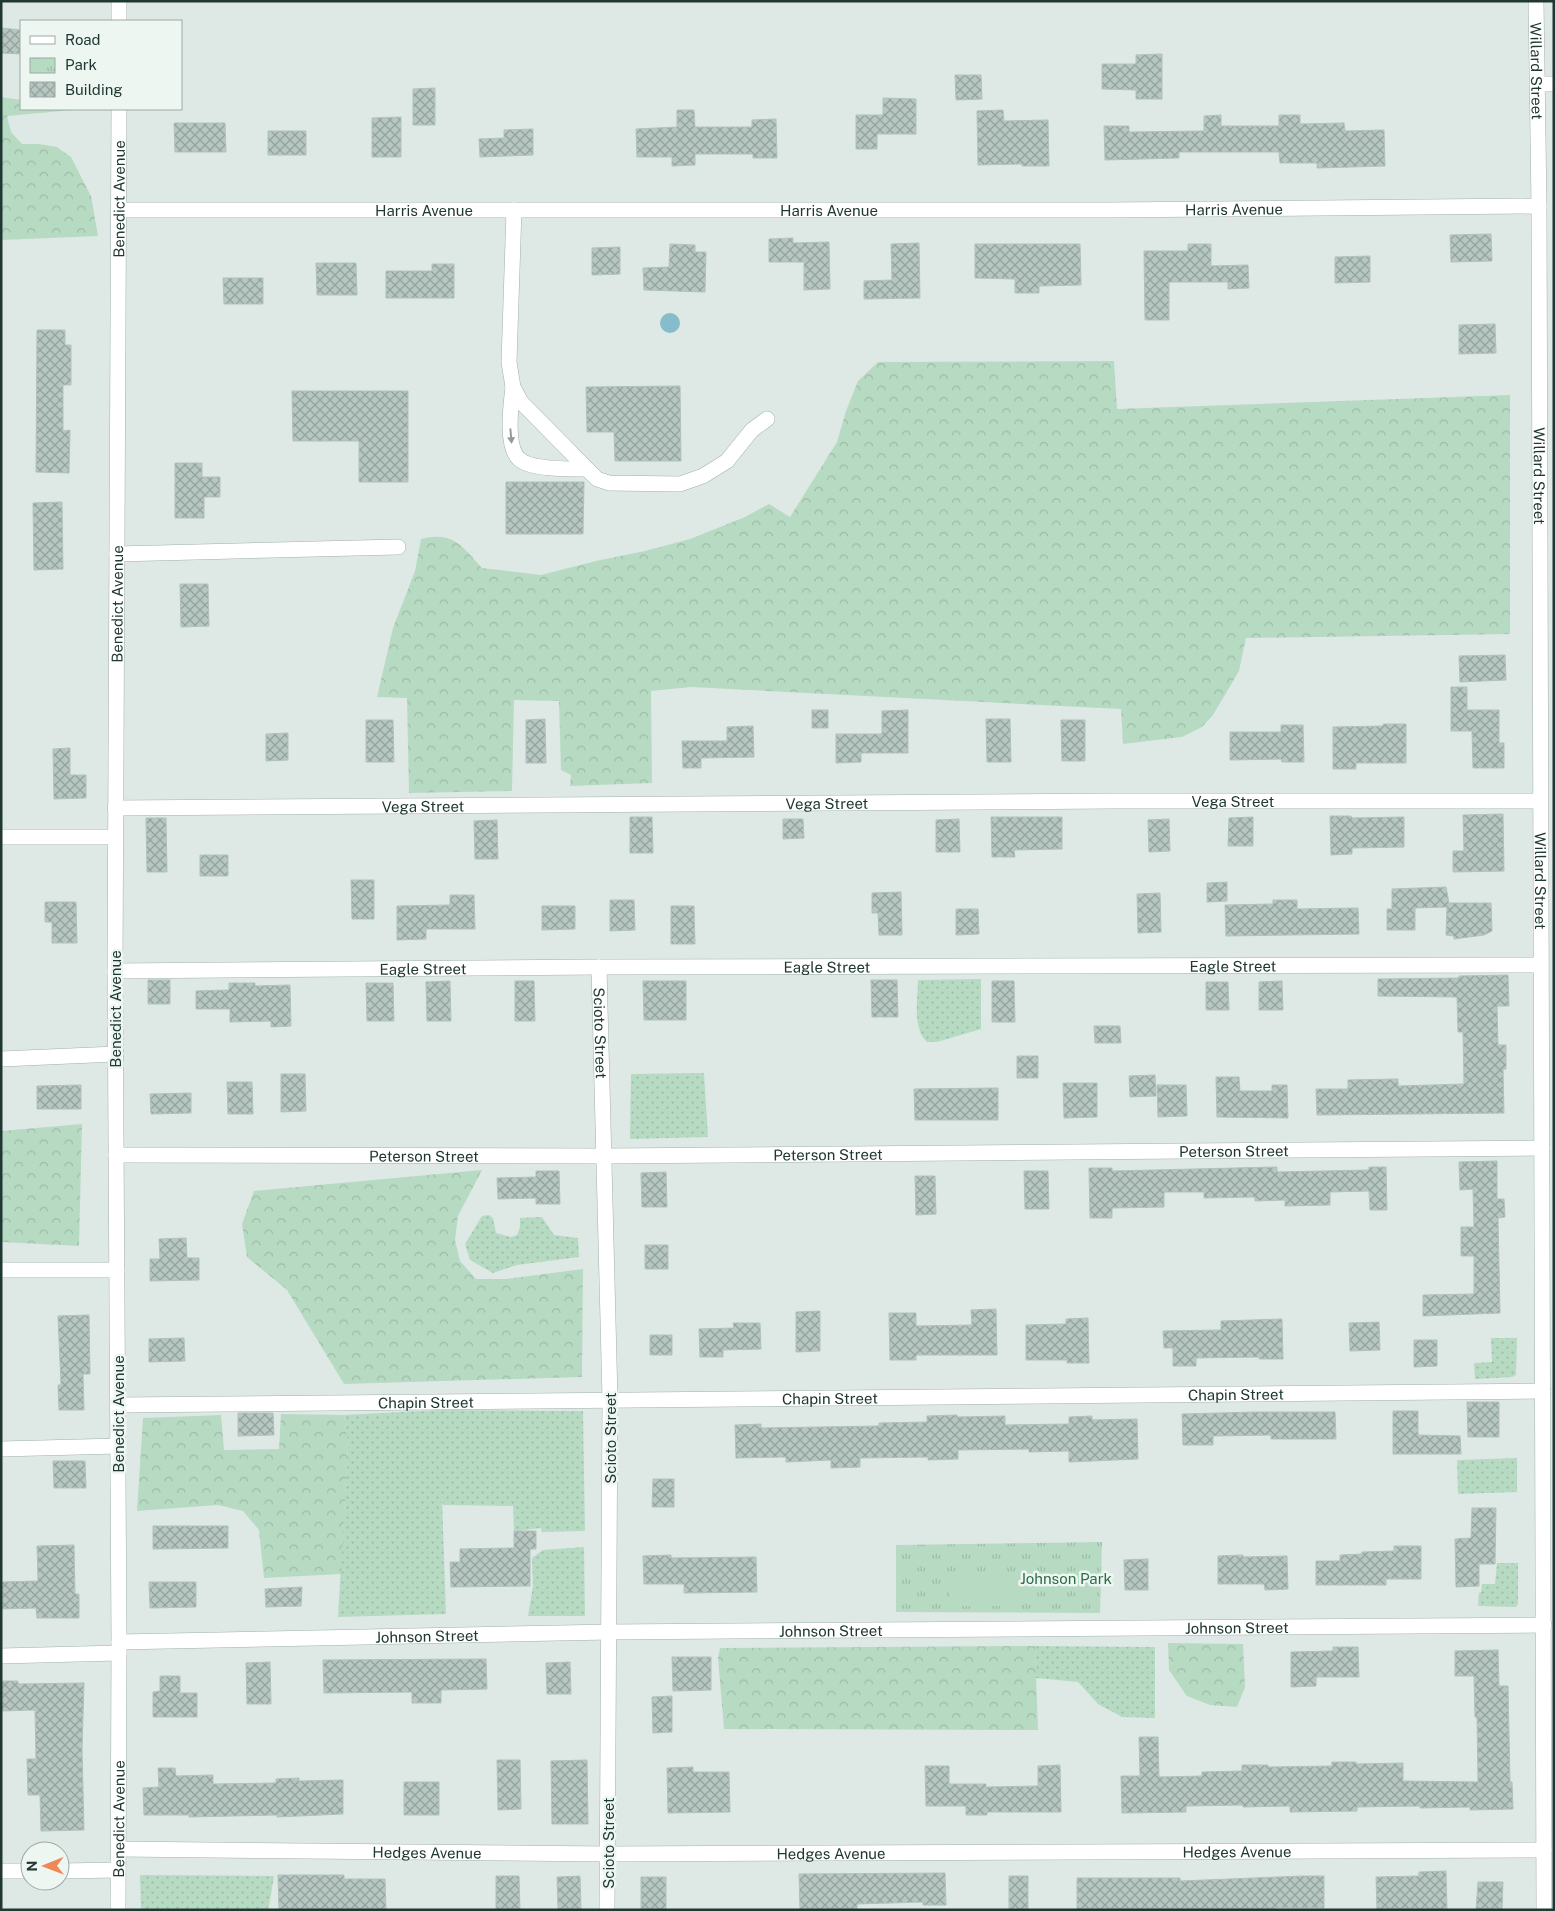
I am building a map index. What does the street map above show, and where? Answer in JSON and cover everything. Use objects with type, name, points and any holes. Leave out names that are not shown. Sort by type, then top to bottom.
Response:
[{"type":"street","points":[[119,1],[119,20]]},
{"type":"street","name":"Willard Street","points":[[1536,1],[1547,512],[1540,801],[1542,1148],[1548,1235],[1543,1391],[1544,1910]]},
{"type":"street","points":[[1537,84],[1554,84]]},
{"type":"street","name":"Benedict Avenue","points":[[118,1910],[119,1647],[115,808],[119,110]]},
{"type":"street","name":"Harris Avenue","points":[[119,210],[1108,210],[1539,206]]},
{"type":"street","points":[[514,210],[509,362],[513,387],[511,434],[513,450],[519,459],[529,464],[587,469]]},
{"type":"street","points":[[513,387],[521,402],[587,469],[597,479],[609,483],[680,484],[703,476],[726,461],[752,430],[767,418]]},
{"type":"street","points":[[117,554],[398,547]]},
{"type":"street","name":"Vega Street","points":[[115,808],[1102,801],[1540,801]]},
{"type":"street","points":[[1,837],[115,837]]},
{"type":"street","name":"Eagle Street","points":[[115,971],[600,967],[1541,965]]},
{"type":"street","name":"Scioto Street","points":[[600,967],[610,1399],[607,1910]]},
{"type":"street","points":[[1,1059],[116,1054]]},
{"type":"street","name":"Peterson Street","points":[[116,1155],[605,1156],[1542,1148]]},
{"type":"street","points":[[1,1270],[117,1270]]},
{"type":"street","name":"Chapin Street","points":[[118,1405],[1543,1391]]},
{"type":"street","points":[[1,1449],[118,1446]]},
{"type":"street","name":"Johnson Street","points":[[1,1656],[119,1647],[610,1632],[1544,1625]]},
{"type":"street","name":"Hedges Avenue","points":[[118,1849],[608,1854],[1544,1850]]},
{"type":"street","points":[[70,1870],[118,1870]]},
{"type":"street","points":[[1,1871],[20,1871]]},
{"type":"green space","points":[[1,97],[20,100],[20,110],[73,110],[7,116],[11,132],[22,144],[57,147],[71,157],[91,196],[98,236],[1,240]]},
{"type":"green space","points":[[1114,361],[1117,409],[1510,395],[1510,634],[1246,638],[1239,671],[1213,715],[1202,727],[1182,737],[1123,744],[1121,709],[691,687],[651,691],[652,783],[570,786],[571,775],[561,770],[559,701],[514,700],[512,791],[409,793],[407,698],[377,697],[393,628],[415,571],[421,539],[441,537],[456,542],[482,568],[541,575],[690,539],[745,517],[769,504],[790,517],[837,442],[846,411],[858,381],[878,362]]},
{"type":"green space","points":[[981,979],[981,1029],[937,1042],[927,1042],[919,1029],[918,980]]},
{"type":"green space","points":[[704,1073],[708,1137],[630,1139],[631,1074]]},
{"type":"green space","points":[[82,1124],[79,1246],[1,1242],[1,1131]]},
{"type":"green space","points":[[482,1170],[458,1216],[455,1240],[460,1261],[476,1279],[506,1279],[583,1269],[582,1377],[344,1384],[287,1290],[247,1257],[242,1224],[254,1191]]},
{"type":"green space","points":[[489,1215],[493,1218],[496,1233],[511,1237],[517,1235],[520,1227],[520,1218],[542,1217],[554,1235],[578,1238],[579,1257],[517,1265],[493,1273],[470,1260],[465,1244],[482,1216]]},
{"type":"green space","points":[[1491,1338],[1517,1338],[1516,1375],[1512,1377],[1475,1379],[1474,1363],[1492,1362]]},
{"type":"green space","points":[[439,1410],[583,1411],[585,1531],[542,1532],[541,1528],[514,1531],[513,1506],[443,1505],[442,1498],[446,1614],[338,1617],[348,1444],[344,1415]]},
{"type":"green space","points":[[281,1414],[344,1415],[348,1443],[341,1574],[264,1578],[259,1530],[243,1511],[218,1505],[137,1511],[143,1418],[221,1415],[224,1450],[279,1449]]},
{"type":"green space","points":[[1517,1458],[1517,1492],[1458,1494],[1457,1460]]},
{"type":"green space","name":"Johnson Park","points":[[1102,1542],[1100,1613],[896,1612],[896,1545]]},
{"type":"green space","points":[[584,1547],[585,1616],[528,1616],[533,1586],[532,1558],[543,1550]]},
{"type":"green space","points":[[1497,1563],[1518,1563],[1518,1604],[1516,1607],[1478,1606],[1482,1584],[1495,1584]]},
{"type":"green space","points":[[949,1577],[1017,1577],[1018,1606],[949,1606]]},
{"type":"green space","points":[[1168,1643],[1243,1644],[1245,1687],[1237,1707],[1210,1705],[1187,1696],[1169,1670]]},
{"type":"green space","points":[[1035,1646],[1155,1647],[1155,1718],[1122,1717],[1098,1704],[1078,1682],[1036,1678]]},
{"type":"green space","points":[[1035,1646],[1038,1730],[724,1729],[718,1658],[720,1648]]},
{"type":"green space","points":[[140,1875],[274,1876],[267,1910],[141,1910]]},
{"type":"water","points":[[670,313],[677,316],[680,323],[677,330],[670,333],[663,330],[660,323],[663,316]]},
{"type":"building","points":[[1,28],[20,30],[20,54],[1,53]]},
{"type":"building","points":[[1162,54],[1162,99],[1136,99],[1136,90],[1102,89],[1102,64],[1136,64],[1136,55]]},
{"type":"building","points":[[955,75],[981,75],[982,99],[956,100]]},
{"type":"building","points":[[435,88],[435,125],[413,125],[413,89]]},
{"type":"building","points":[[883,98],[916,99],[916,134],[877,134],[877,149],[856,149],[856,115],[883,115]]},
{"type":"building","points":[[677,110],[694,110],[695,127],[752,127],[752,120],[776,119],[777,158],[753,158],[753,154],[695,154],[695,165],[672,166],[672,157],[637,157],[636,129],[677,127]]},
{"type":"building","points":[[1003,110],[1004,121],[1048,120],[1049,166],[1022,166],[1022,164],[978,165],[977,111]]},
{"type":"building","points":[[1221,115],[1221,126],[1279,126],[1279,115],[1300,115],[1300,124],[1344,123],[1345,131],[1384,130],[1385,166],[1317,168],[1317,163],[1280,163],[1279,152],[1179,152],[1179,158],[1105,160],[1104,126],[1129,126],[1129,132],[1204,131],[1204,116]]},
{"type":"building","points":[[401,117],[401,157],[372,157],[372,118]]},
{"type":"building","points":[[174,123],[225,123],[226,152],[175,152]]},
{"type":"building","points":[[533,129],[533,155],[480,157],[479,139],[504,138],[504,130]]},
{"type":"building","points":[[268,131],[306,131],[306,155],[268,155]]},
{"type":"building","points":[[1491,234],[1492,261],[1451,262],[1450,235]]},
{"type":"building","points":[[793,238],[793,243],[829,242],[830,289],[804,290],[804,262],[769,262],[769,239]]},
{"type":"building","points":[[919,243],[920,298],[864,299],[864,281],[892,280],[891,244]]},
{"type":"building","points":[[670,244],[695,245],[695,252],[706,252],[705,292],[644,290],[643,268],[669,267]]},
{"type":"building","points":[[975,244],[1080,244],[1081,285],[1039,286],[1039,293],[1015,293],[1015,279],[975,278]]},
{"type":"building","points":[[1188,244],[1211,244],[1211,266],[1248,265],[1249,288],[1228,289],[1228,282],[1169,282],[1169,320],[1145,320],[1144,251],[1188,251]]},
{"type":"building","points":[[620,247],[620,274],[592,275],[592,248]]},
{"type":"building","points":[[1370,256],[1370,282],[1335,283],[1335,257]]},
{"type":"building","points":[[316,263],[356,263],[357,295],[317,295]]},
{"type":"building","points":[[432,264],[454,264],[454,298],[386,298],[386,271],[432,271]]},
{"type":"building","points":[[223,278],[263,278],[263,304],[224,304]]},
{"type":"building","points":[[1495,324],[1496,353],[1459,354],[1459,325]]},
{"type":"building","points":[[37,330],[65,330],[65,345],[71,345],[71,385],[63,385],[63,431],[70,430],[69,473],[36,472]]},
{"type":"building","points":[[680,386],[681,461],[615,461],[614,432],[587,432],[586,387]]},
{"type":"building","points":[[292,391],[408,391],[408,482],[359,482],[359,441],[293,441]]},
{"type":"building","points":[[175,463],[202,463],[202,477],[220,477],[220,497],[204,497],[204,518],[175,518]]},
{"type":"building","points":[[506,482],[584,482],[583,534],[506,534]]},
{"type":"building","points":[[62,502],[63,569],[34,570],[33,503]]},
{"type":"building","points":[[180,584],[208,584],[209,626],[181,627]]},
{"type":"building","points":[[1505,655],[1506,680],[1460,682],[1459,656]]},
{"type":"building","points":[[1451,687],[1467,687],[1467,710],[1499,710],[1499,743],[1504,743],[1504,768],[1473,768],[1472,731],[1451,731]]},
{"type":"building","points":[[812,710],[828,710],[828,728],[812,728]]},
{"type":"building","points":[[908,710],[908,753],[861,753],[861,762],[836,763],[836,734],[882,734],[882,711]]},
{"type":"building","points":[[545,719],[546,763],[526,763],[526,720]]},
{"type":"building","points":[[986,719],[1010,719],[1011,762],[987,762]]},
{"type":"building","points":[[366,720],[393,720],[394,762],[366,762]]},
{"type":"building","points":[[1061,720],[1085,720],[1085,761],[1062,761]]},
{"type":"building","points":[[1383,724],[1406,724],[1406,763],[1356,763],[1356,769],[1333,769],[1333,727],[1383,726]]},
{"type":"building","points":[[1281,725],[1303,725],[1304,762],[1282,762],[1281,759],[1230,760],[1230,732],[1281,732]]},
{"type":"building","points":[[753,726],[754,757],[701,758],[701,768],[683,768],[682,741],[727,741],[727,727]]},
{"type":"building","points":[[288,733],[288,760],[266,761],[266,734]]},
{"type":"building","points":[[70,748],[70,775],[86,775],[86,798],[54,799],[53,749]]},
{"type":"building","points":[[1503,814],[1504,871],[1453,872],[1453,851],[1464,851],[1463,815]]},
{"type":"building","points":[[1330,816],[1351,816],[1352,818],[1404,817],[1404,847],[1352,848],[1352,854],[1331,855]]},
{"type":"building","points":[[630,817],[652,817],[653,853],[630,853]]},
{"type":"building","points":[[991,817],[1062,817],[1062,849],[1014,850],[1015,857],[992,857]]},
{"type":"building","points":[[1253,817],[1253,846],[1228,846],[1229,818]]},
{"type":"building","points":[[146,818],[166,818],[167,872],[147,872]]},
{"type":"building","points":[[783,819],[803,819],[804,838],[783,839]]},
{"type":"building","points":[[959,819],[960,852],[936,852],[936,820]]},
{"type":"building","points":[[1169,819],[1170,851],[1149,852],[1148,820]]},
{"type":"building","points":[[497,820],[498,859],[475,859],[474,821]]},
{"type":"building","points":[[200,855],[228,855],[228,876],[200,876]]},
{"type":"building","points":[[351,880],[374,880],[374,919],[352,919]]},
{"type":"building","points":[[1227,882],[1227,901],[1207,902],[1207,883]]},
{"type":"building","points":[[1446,887],[1449,903],[1491,903],[1492,931],[1484,935],[1454,939],[1454,936],[1446,935],[1447,907],[1415,908],[1415,930],[1387,930],[1387,909],[1392,909],[1392,889]]},
{"type":"building","points":[[901,892],[902,935],[879,935],[878,913],[872,913],[872,893]]},
{"type":"building","points":[[1160,893],[1161,932],[1138,933],[1137,894]]},
{"type":"building","points":[[450,895],[474,895],[475,929],[426,929],[426,939],[397,940],[397,906],[450,905]]},
{"type":"building","points":[[610,900],[634,900],[635,930],[610,931]]},
{"type":"building","points":[[1273,900],[1297,900],[1297,909],[1358,908],[1359,934],[1226,936],[1225,905],[1273,904]]},
{"type":"building","points":[[45,902],[76,902],[77,943],[52,943],[52,922],[45,922]]},
{"type":"building","points":[[542,906],[575,906],[575,929],[542,930]]},
{"type":"building","points":[[671,906],[694,906],[695,944],[671,944]]},
{"type":"building","points":[[956,909],[978,909],[979,934],[956,935]]},
{"type":"building","points":[[1508,975],[1509,1006],[1497,1006],[1498,1045],[1506,1045],[1506,1069],[1503,1069],[1504,1113],[1317,1115],[1316,1089],[1348,1089],[1348,1080],[1398,1079],[1398,1086],[1464,1084],[1463,1032],[1458,1032],[1457,997],[1378,996],[1378,979]]},
{"type":"building","points":[[148,980],[170,980],[170,1004],[148,1004]]},
{"type":"building","points":[[871,980],[897,980],[898,1017],[872,1017]]},
{"type":"building","points":[[450,981],[451,1021],[427,1021],[426,982]]},
{"type":"building","points":[[515,981],[534,981],[535,1021],[515,1021]]},
{"type":"building","points":[[643,981],[686,981],[686,1020],[644,1020]]},
{"type":"building","points":[[992,981],[1014,981],[1015,1022],[992,1022]]},
{"type":"building","points":[[1282,981],[1283,1010],[1259,1010],[1259,982]]},
{"type":"building","points":[[1206,982],[1228,982],[1229,1010],[1206,1010]]},
{"type":"building","points":[[229,983],[255,983],[255,986],[290,985],[291,1026],[271,1027],[271,1021],[230,1022],[230,1009],[196,1009],[196,991],[229,990]]},
{"type":"building","points":[[366,983],[393,983],[394,1021],[367,1021]]},
{"type":"building","points":[[1094,1026],[1120,1026],[1121,1043],[1095,1043]]},
{"type":"building","points":[[1017,1056],[1038,1056],[1038,1078],[1017,1078]]},
{"type":"building","points":[[281,1074],[305,1074],[306,1111],[281,1112]]},
{"type":"building","points":[[1155,1075],[1156,1096],[1130,1097],[1129,1076]]},
{"type":"building","points":[[1216,1077],[1239,1077],[1240,1091],[1272,1091],[1272,1085],[1287,1085],[1288,1118],[1217,1117]]},
{"type":"building","points":[[227,1082],[252,1082],[253,1114],[228,1114]]},
{"type":"building","points":[[1063,1083],[1097,1083],[1097,1117],[1064,1118]]},
{"type":"building","points":[[81,1085],[81,1109],[37,1109],[37,1086]]},
{"type":"building","points":[[1157,1085],[1186,1085],[1187,1116],[1158,1117]]},
{"type":"building","points":[[998,1088],[998,1120],[915,1120],[914,1089]]},
{"type":"building","points":[[191,1093],[191,1113],[151,1114],[150,1094]]},
{"type":"building","points":[[1497,1161],[1497,1199],[1504,1199],[1505,1217],[1498,1218],[1500,1313],[1423,1316],[1423,1295],[1474,1294],[1474,1256],[1461,1256],[1461,1227],[1474,1227],[1473,1189],[1460,1190],[1459,1162]]},
{"type":"building","points":[[1277,1167],[1277,1172],[1369,1170],[1369,1167],[1386,1167],[1387,1210],[1370,1210],[1369,1191],[1330,1192],[1330,1205],[1285,1206],[1285,1200],[1255,1201],[1255,1197],[1204,1198],[1204,1192],[1164,1192],[1164,1207],[1112,1208],[1112,1218],[1090,1218],[1089,1168],[1112,1168],[1112,1171]]},
{"type":"building","points":[[536,1171],[559,1171],[560,1204],[536,1204],[536,1198],[498,1199],[497,1178],[536,1177]]},
{"type":"building","points":[[1024,1171],[1048,1171],[1049,1209],[1025,1209]]},
{"type":"building","points":[[666,1172],[667,1207],[642,1207],[641,1173]]},
{"type":"building","points":[[915,1176],[935,1176],[936,1214],[916,1215]]},
{"type":"building","points":[[186,1238],[187,1258],[199,1258],[199,1280],[150,1281],[150,1259],[160,1259],[159,1239]]},
{"type":"building","points":[[645,1245],[668,1245],[668,1269],[645,1269]]},
{"type":"building","points":[[996,1309],[997,1355],[916,1355],[916,1360],[890,1360],[889,1313],[916,1313],[916,1326],[972,1325],[971,1310]]},
{"type":"building","points":[[820,1311],[820,1351],[796,1352],[796,1312]]},
{"type":"building","points":[[89,1315],[90,1374],[83,1374],[84,1410],[59,1410],[58,1385],[61,1385],[58,1316]]},
{"type":"building","points":[[1088,1318],[1089,1363],[1067,1363],[1067,1360],[1026,1360],[1026,1325],[1066,1324],[1066,1319]]},
{"type":"building","points":[[1282,1319],[1283,1359],[1259,1359],[1259,1357],[1196,1358],[1196,1366],[1173,1366],[1173,1348],[1164,1348],[1163,1331],[1221,1330],[1221,1321]]},
{"type":"building","points":[[1379,1322],[1380,1350],[1350,1351],[1349,1323]]},
{"type":"building","points":[[733,1323],[760,1323],[761,1349],[723,1350],[723,1357],[700,1357],[699,1329],[734,1328]]},
{"type":"building","points":[[650,1335],[672,1335],[672,1355],[650,1355]]},
{"type":"building","points":[[184,1338],[185,1361],[149,1362],[149,1339]]},
{"type":"building","points":[[1414,1340],[1437,1340],[1437,1366],[1414,1367]]},
{"type":"building","points":[[1467,1402],[1499,1402],[1499,1437],[1468,1437]]},
{"type":"building","points":[[1393,1411],[1418,1411],[1418,1435],[1460,1436],[1461,1454],[1393,1454]]},
{"type":"building","points":[[1335,1412],[1336,1439],[1271,1439],[1271,1435],[1213,1436],[1213,1445],[1183,1445],[1182,1414]]},
{"type":"building","points":[[238,1413],[273,1413],[274,1435],[238,1436]]},
{"type":"building","points":[[957,1415],[957,1417],[1005,1416],[1005,1425],[1069,1424],[1069,1417],[1092,1416],[1092,1420],[1137,1419],[1138,1459],[1069,1462],[1069,1451],[1029,1452],[1029,1449],[958,1450],[958,1459],[928,1460],[928,1457],[860,1458],[860,1467],[831,1468],[831,1460],[786,1462],[786,1457],[736,1458],[735,1425],[761,1424],[761,1428],[879,1426],[879,1423],[927,1422],[927,1416]]},
{"type":"building","points":[[53,1461],[85,1461],[86,1488],[54,1488]]},
{"type":"building","points":[[653,1479],[674,1479],[674,1507],[652,1507]]},
{"type":"building","points":[[1472,1508],[1496,1508],[1495,1564],[1479,1564],[1479,1586],[1456,1587],[1455,1539],[1471,1538]]},
{"type":"building","points":[[153,1526],[228,1526],[228,1548],[153,1549]]},
{"type":"building","points":[[514,1531],[536,1531],[536,1549],[530,1549],[530,1586],[451,1587],[450,1562],[460,1562],[460,1549],[514,1548]]},
{"type":"building","points":[[74,1545],[75,1594],[79,1594],[79,1618],[37,1618],[36,1608],[1,1609],[1,1582],[38,1581],[37,1546]]},
{"type":"building","points":[[1394,1546],[1421,1546],[1421,1579],[1386,1579],[1386,1585],[1316,1585],[1316,1561],[1340,1561],[1340,1555],[1362,1554],[1362,1552],[1394,1551]]},
{"type":"building","points":[[671,1555],[671,1558],[756,1557],[757,1592],[684,1593],[684,1584],[644,1584],[643,1556]]},
{"type":"building","points":[[1243,1555],[1243,1557],[1287,1556],[1288,1589],[1265,1590],[1264,1584],[1218,1584],[1218,1556]]},
{"type":"building","points":[[1148,1559],[1148,1590],[1125,1590],[1124,1560]]},
{"type":"building","points":[[149,1582],[196,1582],[196,1607],[150,1608]]},
{"type":"building","points":[[302,1587],[301,1606],[266,1607],[265,1589]]},
{"type":"building","points":[[1333,1647],[1358,1647],[1359,1677],[1316,1677],[1316,1686],[1291,1687],[1291,1652],[1333,1651]]},
{"type":"building","points":[[1498,1650],[1499,1686],[1508,1686],[1510,1782],[1512,1782],[1513,1809],[1470,1810],[1470,1807],[1420,1808],[1420,1806],[1357,1807],[1357,1811],[1290,1812],[1290,1806],[1243,1807],[1243,1805],[1186,1806],[1186,1812],[1122,1813],[1121,1776],[1140,1776],[1139,1737],[1158,1737],[1159,1777],[1202,1776],[1202,1772],[1242,1771],[1242,1765],[1268,1765],[1268,1767],[1332,1766],[1332,1762],[1356,1762],[1356,1764],[1403,1763],[1403,1781],[1478,1782],[1474,1676],[1455,1676],[1455,1651]]},
{"type":"building","points":[[672,1657],[711,1657],[711,1690],[673,1691]]},
{"type":"building","points":[[486,1659],[487,1689],[441,1690],[441,1703],[412,1703],[412,1692],[324,1693],[323,1660]]},
{"type":"building","points":[[270,1662],[271,1704],[247,1704],[246,1663]]},
{"type":"building","points":[[570,1662],[571,1694],[547,1694],[546,1663]]},
{"type":"building","points":[[160,1676],[180,1676],[180,1693],[197,1693],[197,1717],[153,1717],[153,1692],[160,1691]]},
{"type":"building","points":[[1,1681],[18,1681],[18,1684],[84,1683],[82,1749],[84,1830],[41,1831],[40,1795],[28,1795],[27,1759],[36,1759],[35,1710],[1,1711]]},
{"type":"building","points":[[672,1696],[672,1732],[653,1733],[652,1697]]},
{"type":"building","points":[[497,1760],[520,1760],[521,1809],[498,1810]]},
{"type":"building","points":[[587,1760],[588,1824],[552,1824],[551,1761]]},
{"type":"building","points":[[1060,1765],[1061,1812],[987,1812],[987,1815],[966,1815],[966,1806],[926,1806],[925,1766],[949,1766],[949,1784],[986,1784],[986,1787],[1038,1786],[1038,1766]]},
{"type":"building","points":[[693,1767],[693,1772],[729,1772],[730,1812],[668,1813],[667,1768]]},
{"type":"building","points":[[158,1768],[175,1768],[176,1776],[213,1775],[213,1784],[276,1783],[276,1779],[299,1778],[299,1781],[343,1780],[343,1814],[277,1817],[277,1815],[189,1817],[189,1815],[144,1815],[143,1788],[159,1787]]},
{"type":"building","points":[[404,1782],[439,1782],[439,1815],[404,1815]]},
{"type":"building","points":[[1446,1871],[1447,1910],[1377,1910],[1376,1877],[1419,1876],[1419,1872]]},
{"type":"building","points":[[945,1873],[946,1905],[923,1905],[923,1902],[857,1904],[857,1910],[800,1910],[799,1874]]},
{"type":"building","points":[[278,1875],[344,1875],[344,1879],[385,1879],[386,1910],[279,1910]]},
{"type":"building","points":[[496,1876],[519,1876],[520,1910],[496,1910]]},
{"type":"building","points":[[580,1876],[581,1910],[558,1910],[557,1877]]},
{"type":"building","points":[[1009,1876],[1028,1876],[1028,1910],[1009,1910]]},
{"type":"building","points":[[1324,1876],[1324,1908],[1276,1908],[1276,1910],[1077,1910],[1077,1878],[1180,1878],[1180,1881]]},
{"type":"building","points":[[641,1877],[666,1877],[666,1910],[641,1910]]},
{"type":"building","points":[[1478,1882],[1503,1882],[1502,1910],[1476,1910]]}]
